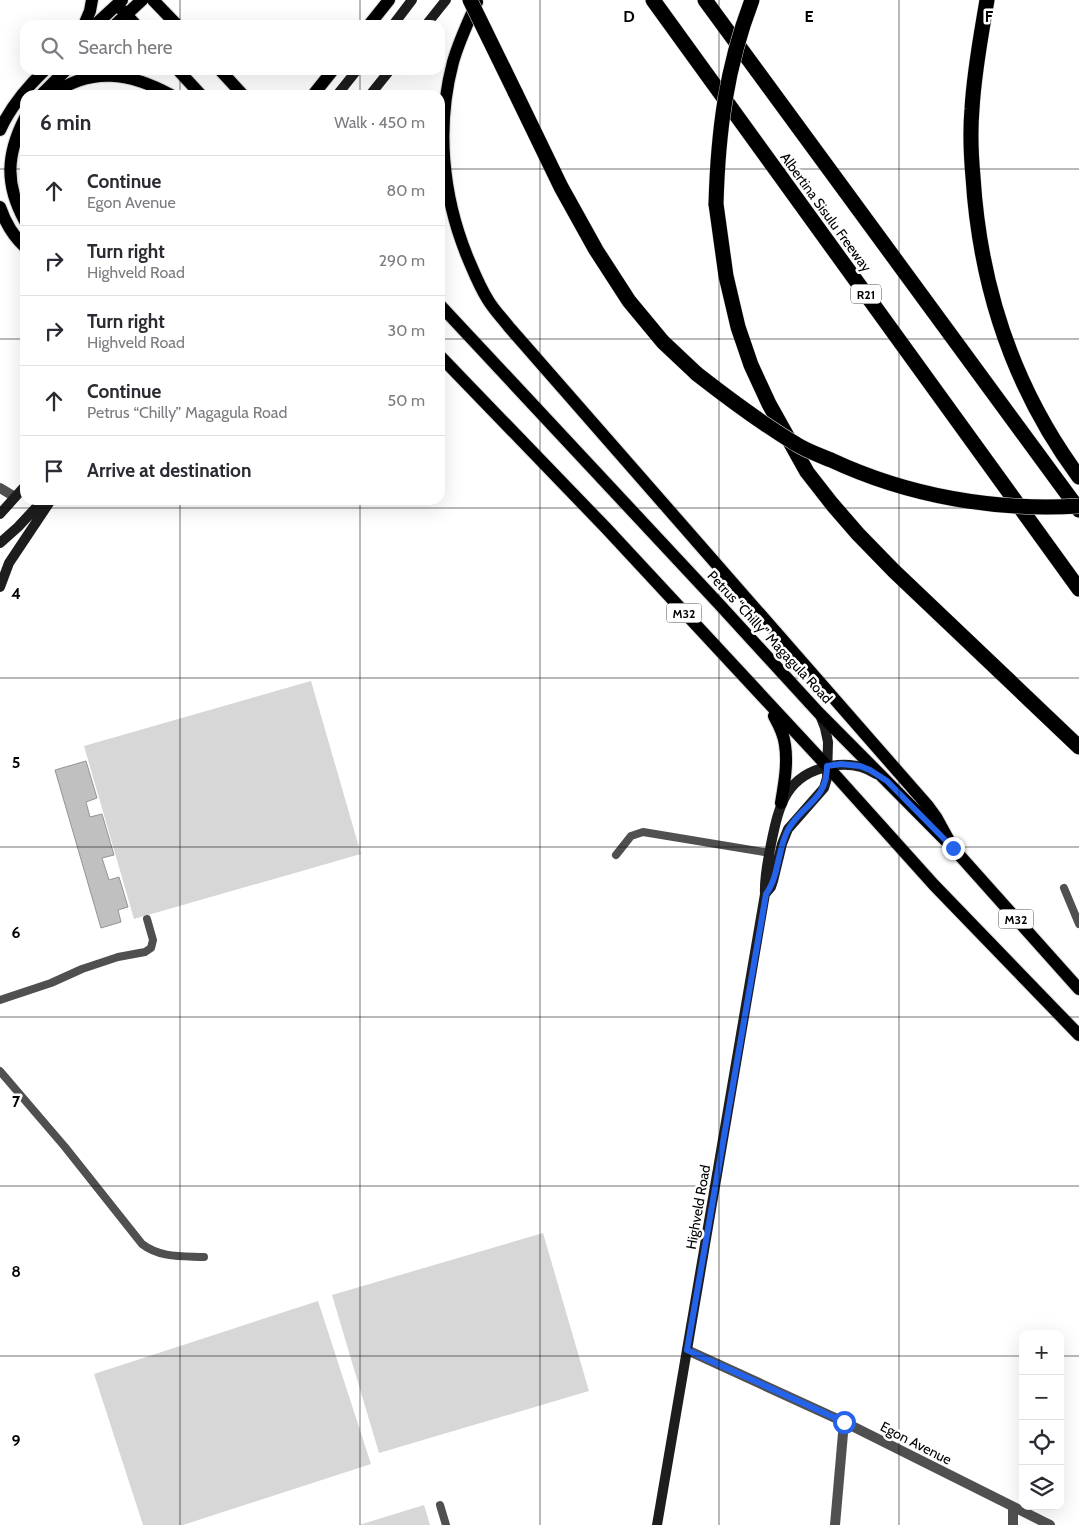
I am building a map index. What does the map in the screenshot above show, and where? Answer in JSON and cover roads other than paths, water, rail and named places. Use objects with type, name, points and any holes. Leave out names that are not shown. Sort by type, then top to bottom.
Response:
[{"type":"highway","points":[[470,0],[562,187],[596,250],[629,301],[663,342],[697,374],[743,410],[798,445],[854,471],[938,496],[997,505],[1055,508],[1079,506]]},
{"type":"highway","name":"Albertina Sisulu Freeway","points":[[653,0],[1079,589]]},
{"type":"highway","name":"Albertina Sisulu Freeway","points":[[705,0],[1079,510]]},
{"type":"highway","points":[[752,0],[726,92],[720,128],[716,204],[726,276],[738,327],[769,404],[807,472],[864,541],[1079,747]]},
{"type":"highway","points":[[987,0],[980,39],[972,110],[971,153],[981,250],[997,316],[1011,357],[1040,417],[1079,477]]},
{"type":"main road","points":[[86,20],[92,0]]},
{"type":"main road","points":[[120,20],[142,0]]},
{"type":"main road","points":[[153,0],[172,20]]},
{"type":"main road","points":[[373,20],[389,0]]},
{"type":"main road","points":[[445,122],[448,87],[453,62],[463,33],[478,0]]},
{"type":"main road","points":[[100,20],[117,2],[131,20]]},
{"type":"main road","points":[[26,90],[40,75]]},
{"type":"main road","points":[[47,90],[61,75]]},
{"type":"main road","points":[[183,75],[196,90]]},
{"type":"main road","points":[[225,75],[238,90]]},
{"type":"main road","points":[[317,90],[329,75]]},
{"type":"main road","points":[[59,90],[66,85],[101,76],[121,76],[141,81],[160,90]]},
{"type":"main road","points":[[0,130],[20,97]]},
{"type":"main road","points":[[20,129],[12,146],[10,165],[11,184],[20,211]]},
{"type":"main road","points":[[445,178],[459,236],[472,270],[488,300],[515,335],[928,806],[953,848]]},
{"type":"main road","points":[[0,207],[4,218],[20,241]]},
{"type":"main road","name":"Petrus “Chilly” Magagula Road","points":[[445,310],[818,712],[953,848],[1079,989]]},
{"type":"main road","name":"M32","points":[[445,361],[606,528],[827,766],[934,885],[1079,1035]]},
{"type":"main road","points":[[766,701],[782,731],[785,745],[781,803]]},
{"type":"street","points":[[396,20],[412,0]]},
{"type":"street","points":[[430,20],[446,0]]},
{"type":"street","points":[[341,90],[352,75]]},
{"type":"street","points":[[374,90],[386,75]]},
{"type":"street","points":[[0,488],[15,497]]},
{"type":"street","points":[[0,514],[20,492]]},
{"type":"street","points":[[0,543],[38,505]]},
{"type":"street","points":[[0,587],[9,563],[48,505]]},
{"type":"street","name":"Highveld Road","points":[[766,894],[774,881],[782,844],[788,829],[824,788],[827,778],[828,742],[825,728],[818,712]]},
{"type":"street","name":"Highveld Road","points":[[656,1525],[766,894],[764,881],[775,822],[787,792],[808,772],[841,764],[860,766],[887,781]]},
{"type":"street","name":"Egon Avenue","points":[[687,1350],[844,1422],[1050,1525]]},
{"type":"street","points":[[835,1525],[844,1422]]},
{"type":"street","points":[[1013,1507],[1013,1525]]},
{"type":"lane","points":[[616,855],[631,836],[643,832],[770,853]]},
{"type":"lane","points":[[1064,888],[1079,924]]},
{"type":"lane","points":[[0,1000],[118,957],[145,952],[151,948],[153,940],[147,919]]},
{"type":"lane","points":[[0,1071],[66,1147],[142,1244],[149,1250],[160,1254],[204,1257]]},
{"type":"lane","points":[[440,1505],[446,1525]]}]
